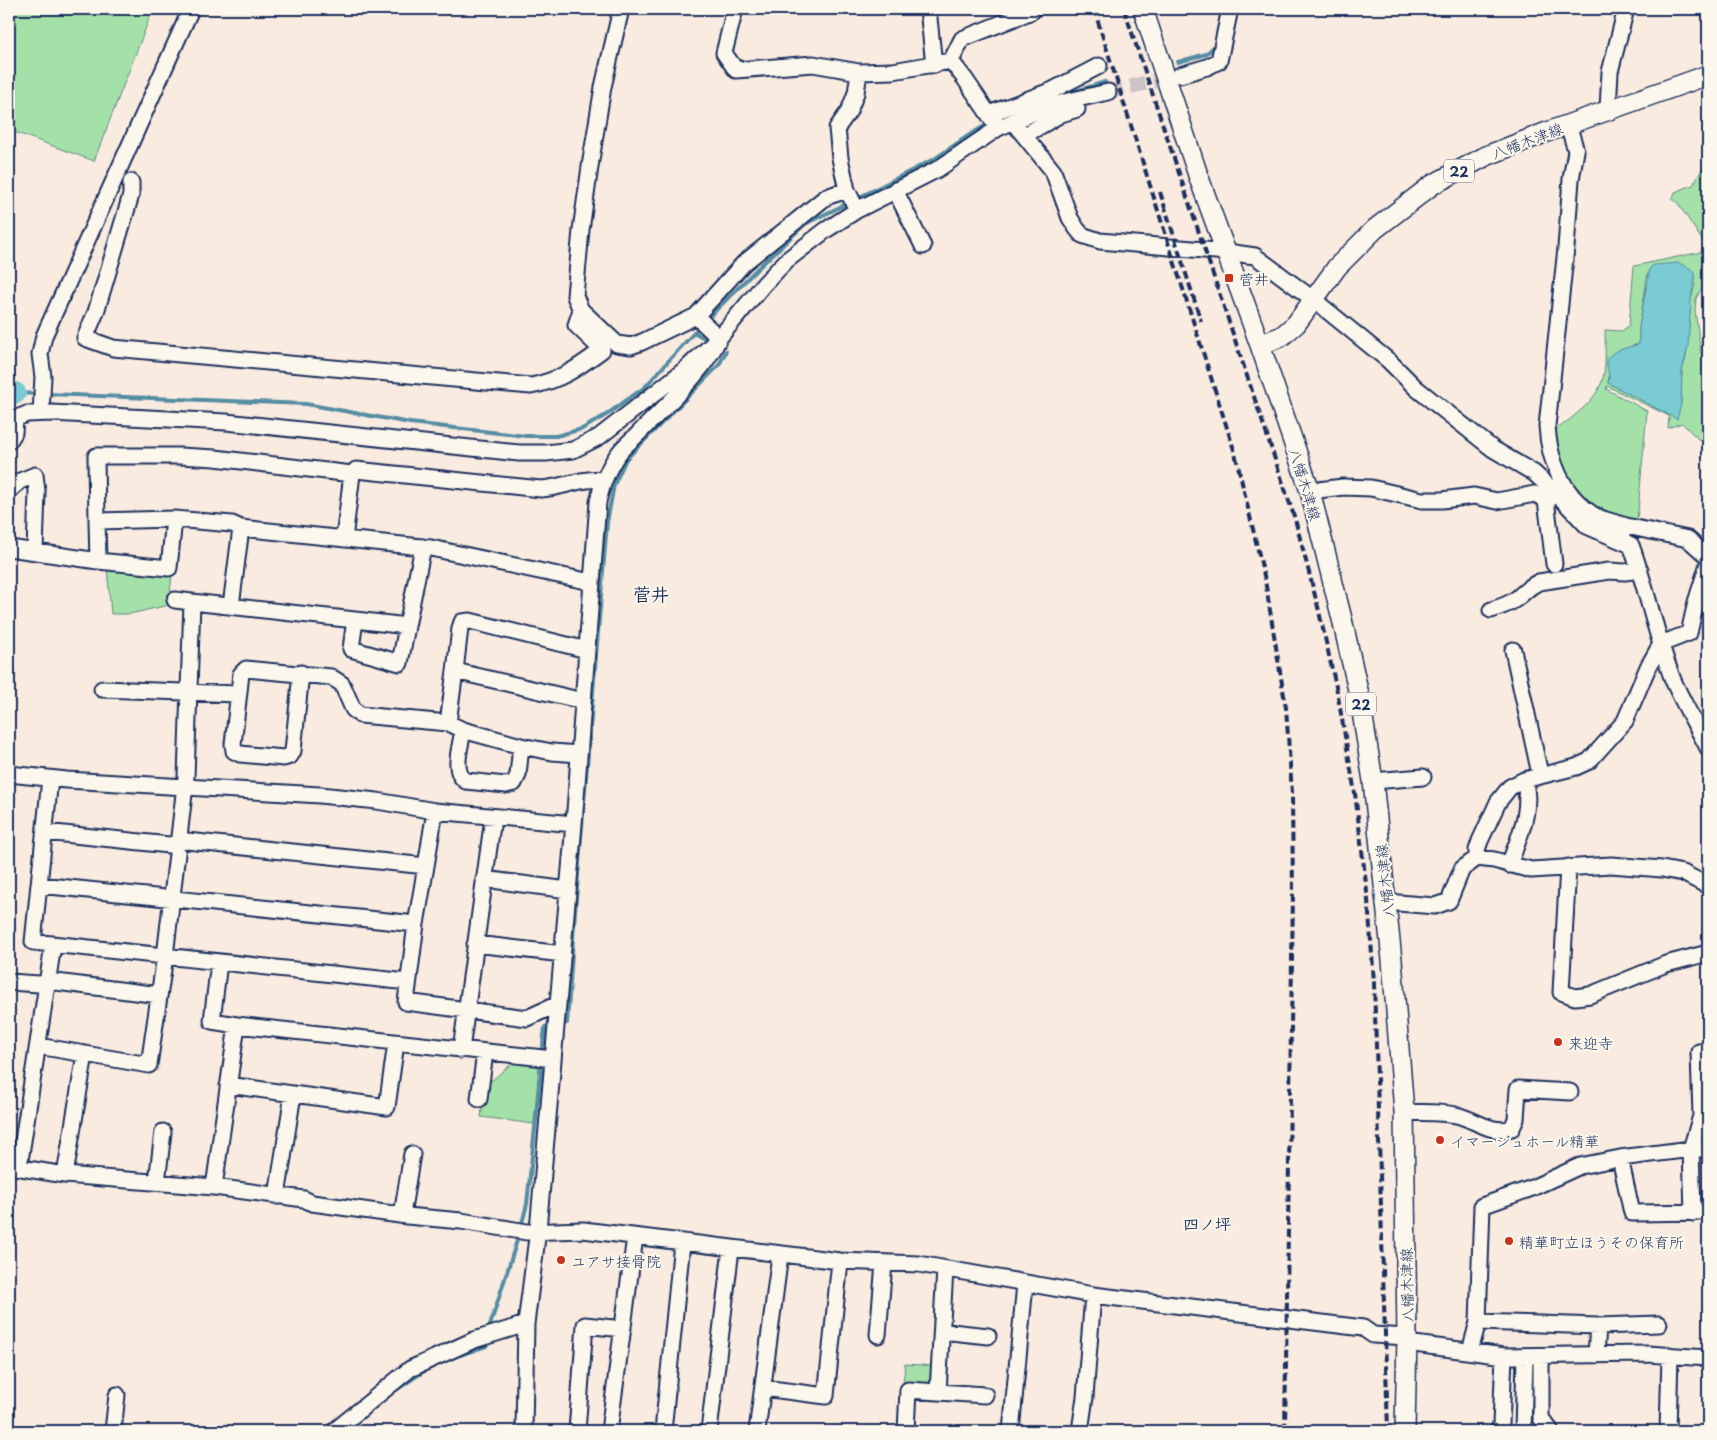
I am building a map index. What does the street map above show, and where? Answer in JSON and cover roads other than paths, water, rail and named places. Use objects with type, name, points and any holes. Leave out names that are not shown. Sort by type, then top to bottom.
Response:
[{"type":"main road","name":"八幡木津線","points":[[1143,9],[1199,178],[1260,345],[1310,491],[1356,681],[1373,781],[1386,902],[1404,1112],[1407,1340],[1405,1431]]},
{"type":"main road","name":"八幡木津線","points":[[1260,345],[1282,336],[1296,324],[1337,267],[1375,228],[1432,186],[1486,156],[1608,109],[1708,75]]},
{"type":"street","points":[[41,411],[43,384],[40,354],[44,336],[191,9]]},
{"type":"street","points":[[621,9],[603,87],[581,230],[575,296],[581,310],[617,344],[632,346],[698,318],[751,257],[826,197],[852,199],[894,190],[938,169],[994,121],[1099,66]]},
{"type":"street","points":[[735,9],[724,54],[736,70],[814,64],[859,72],[893,71],[951,61]]},
{"type":"street","points":[[928,9],[934,65]]},
{"type":"street","points":[[951,61],[962,39],[1032,11],[1031,9]]},
{"type":"street","points":[[1180,75],[1207,67],[1219,61],[1230,9]]},
{"type":"street","points":[[1608,109],[1610,72],[1626,9]]},
{"type":"street","points":[[951,61],[994,121]]},
{"type":"street","points":[[852,199],[840,158],[837,128],[853,102],[859,72]]},
{"type":"street","points":[[994,121],[1013,122],[1064,102],[1108,97],[1061,114],[1025,134]]},
{"type":"street","points":[[1013,122],[1025,134],[1054,171],[1070,218],[1082,236],[1100,241],[1255,256],[1314,300],[1389,361],[1416,388],[1493,449],[1534,473],[1552,497],[1587,526],[1622,532],[1678,536],[1688,539],[1708,557]]},
{"type":"street","points":[[1568,124],[1576,151],[1571,179],[1566,248],[1546,426],[1548,442],[1557,472],[1577,502],[1622,532],[1631,545],[1674,680],[1708,748]]},
{"type":"street","points":[[131,182],[131,195],[96,312],[85,338],[113,348],[531,386],[550,383],[564,376],[602,350],[576,325],[581,310]]},
{"type":"street","points":[[894,190],[923,246]]},
{"type":"street","points":[[9,440],[14,433],[12,420],[41,411],[226,422],[519,453],[573,450],[599,437],[687,368],[787,260],[826,230],[852,199]]},
{"type":"street","points":[[698,318],[716,335]]},
{"type":"street","points":[[524,1431],[526,1324],[538,1230],[563,954],[598,502],[603,480],[618,453],[704,365],[714,351],[716,335]]},
{"type":"street","points":[[98,561],[96,456],[215,458],[352,474]]},
{"type":"street","points":[[344,538],[352,474],[356,470],[541,489],[588,479],[603,480]]},
{"type":"street","points":[[9,491],[20,481],[35,474],[37,491],[35,552]]},
{"type":"street","points":[[1310,491],[1343,487],[1371,488],[1422,500],[1442,500],[1474,496],[1497,501],[1535,494],[1552,497]]},
{"type":"street","points":[[1552,497],[1554,564]]},
{"type":"street","points":[[97,521],[174,519],[232,524],[241,528],[423,547],[591,582]]},
{"type":"street","points":[[9,548],[60,555],[66,558],[169,568],[174,519]]},
{"type":"street","points":[[231,606],[241,528]]},
{"type":"street","points":[[356,620],[351,649],[400,663],[423,547]]},
{"type":"street","points":[[1477,858],[1480,841],[1498,802],[1510,788],[1540,774],[1589,761],[1618,730],[1625,721],[1648,667],[1661,644],[1689,633],[1708,564]]},
{"type":"street","points":[[1491,610],[1507,605],[1518,598],[1528,587],[1539,582],[1609,571],[1625,572],[1640,570]]},
{"type":"street","points":[[174,600],[407,626]]},
{"type":"street","points":[[38,1046],[149,1065],[165,956],[186,777],[192,602]]},
{"type":"street","points":[[448,723],[462,622],[470,620],[587,650]]},
{"type":"street","points":[[1513,650],[1540,774]]},
{"type":"street","points":[[301,673],[293,751],[290,756],[284,758],[240,754],[234,751],[237,694],[241,674],[246,669],[301,673],[336,678],[342,684],[353,709],[360,715],[448,723],[463,730],[521,746],[552,752],[579,754]]},
{"type":"street","points":[[455,671],[583,701]]},
{"type":"street","points":[[102,689],[237,694]]},
{"type":"street","points":[[463,730],[458,770],[460,778],[466,781],[506,785],[514,783],[518,775],[521,746]]},
{"type":"street","points":[[9,774],[50,779],[320,795],[377,801],[493,818],[574,824]]},
{"type":"street","points":[[1373,781],[1423,777]]},
{"type":"street","points":[[50,779],[34,942],[408,982]]},
{"type":"street","points":[[1509,865],[1527,808],[1528,792],[1524,780]]},
{"type":"street","points":[[435,811],[416,924],[406,1002],[527,1018],[558,1004]]},
{"type":"street","points":[[461,1050],[474,944],[493,818]]},
{"type":"street","points":[[45,832],[169,845],[186,841],[426,866]]},
{"type":"street","points":[[1386,902],[1435,906],[1449,901],[1462,869],[1477,858],[1531,870],[1610,866],[1662,869],[1683,873],[1708,886]]},
{"type":"street","points":[[1568,867],[1561,992],[1574,997],[1590,995],[1666,964],[1708,953]]},
{"type":"street","points":[[484,879],[568,890]]},
{"type":"street","points":[[40,885],[416,924]]},
{"type":"street","points":[[474,944],[563,954]]},
{"type":"street","points":[[53,945],[38,1046],[14,1166],[47,1173],[157,1182],[304,1199],[312,1203],[461,1221],[527,1232],[538,1230],[583,1230],[840,1262],[919,1264],[1093,1295],[1363,1328],[1373,1335],[1504,1356],[1670,1355],[1708,1358]]},
{"type":"street","points":[[219,962],[212,1020],[237,1025],[552,1059]]},
{"type":"street","points":[[9,982],[56,982],[159,995]]},
{"type":"street","points":[[214,1188],[237,1025]]},
{"type":"street","points":[[228,1085],[387,1108],[396,1043]]},
{"type":"street","points":[[1693,1213],[1691,1149],[1701,1116],[1699,1052],[1708,1051]]},
{"type":"street","points":[[479,1099],[485,1052]]},
{"type":"street","points":[[65,1175],[84,1054]]},
{"type":"street","points":[[1404,1112],[1457,1115],[1479,1125],[1503,1131],[1512,1128],[1516,1119],[1518,1089],[1570,1092]]},
{"type":"street","points":[[277,1196],[293,1094]]},
{"type":"street","points":[[157,1182],[163,1132]]},
{"type":"street","points":[[1470,1352],[1478,1322],[1482,1206],[1532,1188],[1580,1166],[1620,1158],[1691,1149],[1708,1150]]},
{"type":"street","points":[[402,1215],[412,1154]]},
{"type":"street","points":[[1620,1158],[1632,1213],[1708,1212]]},
{"type":"street","points":[[609,1431],[635,1237]]},
{"type":"street","points":[[663,1431],[682,1243]]},
{"type":"street","points":[[710,1431],[731,1249]]},
{"type":"street","points":[[757,1431],[780,1255]]},
{"type":"street","points":[[763,1388],[826,1396],[840,1262]]},
{"type":"street","points":[[878,1335],[884,1263]]},
{"type":"street","points":[[938,1392],[945,1269]]},
{"type":"street","points":[[1011,1431],[1025,1284]]},
{"type":"street","points":[[1080,1431],[1085,1397],[1093,1295]]},
{"type":"street","points":[[1478,1322],[1598,1326],[1659,1324]]},
{"type":"street","points":[[341,1429],[410,1369],[474,1340],[526,1324]]},
{"type":"street","points":[[577,1431],[585,1325],[623,1329]]},
{"type":"street","points":[[1596,1355],[1598,1326]]},
{"type":"street","points":[[942,1331],[988,1336]]},
{"type":"street","points":[[1668,1431],[1670,1355]]},
{"type":"street","points":[[1498,1431],[1501,1425],[1504,1356]]},
{"type":"street","points":[[1541,1356],[1541,1418],[1551,1431]]},
{"type":"street","points":[[1523,1431],[1525,1357]]},
{"type":"street","points":[[906,1431],[908,1390],[985,1395]]},
{"type":"street","points":[[113,1431],[117,1394]]},
{"type":"water","points":[[1679,263],[1691,269],[1695,275],[1691,299],[1688,347],[1682,370],[1681,404],[1677,419],[1608,383],[1607,363],[1610,355],[1614,352],[1639,344],[1639,327],[1650,268],[1654,265]]},
{"type":"waterway","points":[[1220,21],[1222,9]]},
{"type":"waterway","points":[[1178,62],[1206,54],[1216,45]]},
{"type":"waterway","points":[[1060,96],[1105,82]]},
{"type":"waterway","points":[[856,199],[936,158],[991,122]]},
{"type":"waterway","points":[[706,320],[805,224],[850,202]]},
{"type":"waterway","points":[[47,394],[306,404],[410,423],[526,436],[556,436],[582,429],[606,415],[644,388],[701,325]]},
{"type":"waterway","points":[[694,332],[706,339]]},
{"type":"waterway","points":[[560,1024],[567,1023],[607,522],[614,485],[626,459],[719,365],[726,351]]},
{"type":"waterway","points":[[9,392],[15,393]]},
{"type":"waterway","points":[[9,399],[15,393],[40,394]]},
{"type":"waterway","points":[[542,1054],[545,1027],[553,1025]]},
{"type":"waterway","points":[[521,1227],[527,1204],[542,1061]]},
{"type":"waterway","points":[[488,1332],[519,1234]]},
{"type":"waterway","points":[[454,1357],[486,1346],[486,1341]]},
{"type":"waterway","points":[[396,1390],[430,1367]]},
{"type":"waterway","points":[[347,1431],[373,1408]]},
{"type":"tunnel","points":[[1108,92],[1176,76]]},
{"type":"railway","points":[[1094,9],[1235,453],[1265,580],[1286,708],[1292,793],[1293,893],[1285,1431]]},
{"type":"railway","points":[[1124,9],[1295,519],[1337,691],[1355,793],[1368,900],[1374,982],[1388,1431]]},
{"type":"railway","points":[[1160,192],[1201,321]]},
{"type":"place","name":"菅井","points":[[1229,278]]},
{"type":"place","name":"来迎寺","points":[[1558,1042]]},
{"type":"place","name":"イマージュホール精華","points":[[1440,1140]]},
{"type":"place","name":"精華町立ほうその保育所","points":[[1509,1241]]},
{"type":"place","name":"ユアサ接骨院","points":[[561,1260]]},
{"type":"district","name":"菅井","points":[[651,593]]},
{"type":"district","name":"四ノ坪","points":[[1207,1223]]}]
